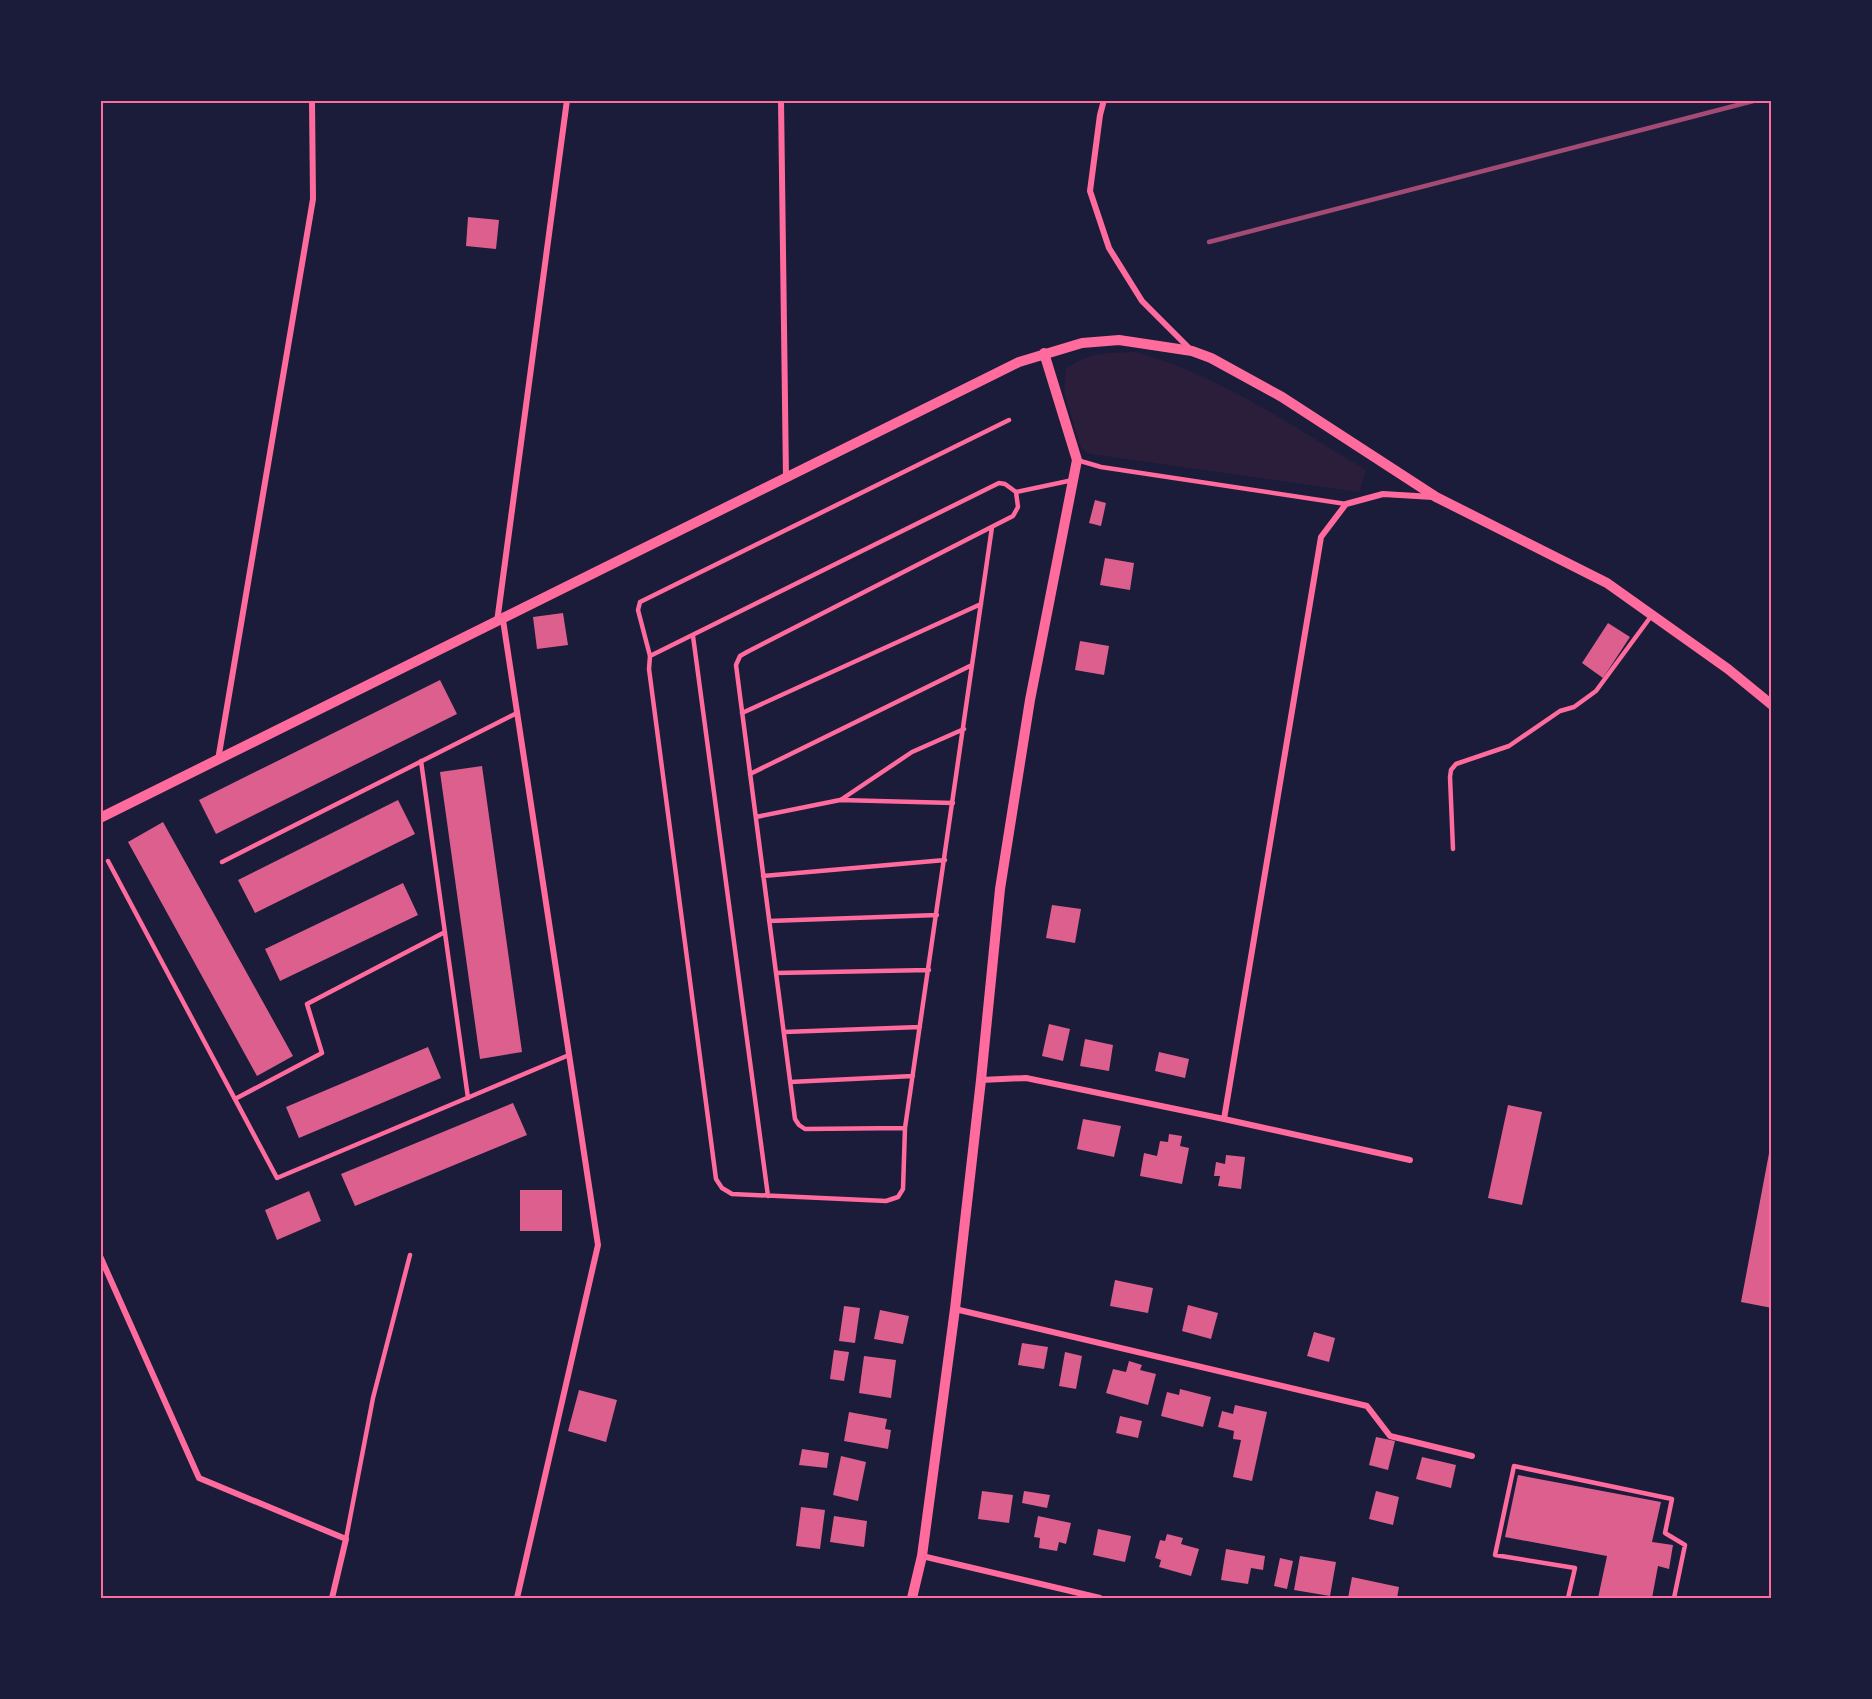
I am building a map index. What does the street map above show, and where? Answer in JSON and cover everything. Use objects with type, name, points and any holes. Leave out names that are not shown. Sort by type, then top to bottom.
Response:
[{"type":"street","points":[[218,760],[312,200],[312,100]]},
{"type":"street","points":[[517,1599],[598,1245],[518,713],[500,621],[567,100]]},
{"type":"street","points":[[781,100],[786,478]]},
{"type":"street","points":[[1104,100],[1090,191],[1109,248],[1142,301],[1192,351]]},
{"type":"street","points":[[100,818],[1019,362],[1082,343],[1119,340],[1192,351],[1211,358],[1282,397],[1436,497],[1607,583],[1728,669],[1772,705]]},
{"type":"street","points":[[912,1599],[922,1556],[955,1309],[1000,889],[1030,700],[1077,460],[1044,353]]},
{"type":"street","points":[[1224,1119],[1321,537],[1346,504],[1383,494],[1436,497]]},
{"type":"street","points":[[981,1080],[1026,1078],[1410,1160]]},
{"type":"street","points":[[100,1256],[199,1478],[346,1539],[332,1599]]},
{"type":"street","points":[[955,1309],[1367,1406],[1390,1437],[1472,1456]]},
{"type":"street","points":[[922,1556],[1100,1599]]},
{"type":"lane","points":[[992,527],[905,1128],[903,1189],[898,1197],[886,1201],[732,1194],[722,1188],[716,1179],[651,681],[650,656],[638,610],[640,602],[1009,420]]},
{"type":"lane","points":[[1077,460],[1101,467],[1346,504]]},
{"type":"lane","points":[[1016,492],[1073,480]]},
{"type":"lane","points":[[650,656],[999,483],[1005,484],[1016,492],[1018,507],[1013,516],[740,656],[736,665],[795,1119],[805,1129],[905,1128]]},
{"type":"lane","points":[[742,713],[981,604]]},
{"type":"lane","points":[[1453,849],[1450,777],[1451,770],[1456,764],[1509,746],[1560,711],[1574,707],[1596,691],[1652,615]]},
{"type":"lane","points":[[693,636],[768,1196]]},
{"type":"lane","points":[[750,774],[972,666]]},
{"type":"lane","points":[[222,862],[518,713]]},
{"type":"lane","points":[[840,800],[912,752],[964,729]]},
{"type":"lane","points":[[421,761],[468,1098]]},
{"type":"lane","points":[[756,817],[840,800],[953,803]]},
{"type":"lane","points":[[764,876],[945,860]]},
{"type":"lane","points":[[108,861],[277,1178],[569,1056]]},
{"type":"lane","points":[[769,921],[937,915]]},
{"type":"lane","points":[[235,1099],[322,1053],[308,1004],[446,932]]},
{"type":"lane","points":[[776,973],[929,970]]},
{"type":"lane","points":[[784,1032],[920,1027]]},
{"type":"lane","points":[[790,1082],[913,1076]]},
{"type":"lane","points":[[346,1539],[373,1398],[410,1255]]},
{"type":"lane","points":[[1568,1599],[1575,1568],[1495,1555],[1514,1466],[1672,1499],[1665,1533],[1685,1545],[1674,1599]]},
{"type":"shaded area","points":[[1136,352],[1197,374],[1226,388],[1283,419],[1366,470],[1359,492],[1090,454],[1081,448],[1064,392],[1066,369],[1091,356]]},
{"type":"building","points":[[468,217],[499,220],[496,249],[466,246]]},
{"type":"building","points":[[1095,500],[1106,503],[1101,526],[1089,523]]},
{"type":"building","points":[[1105,558],[1134,563],[1130,590],[1100,585]]},
{"type":"building","points":[[563,613],[568,645],[537,649],[533,617]]},
{"type":"building","points":[[1608,623],[1630,637],[1603,678],[1582,663]]},
{"type":"building","points":[[1080,641],[1109,646],[1104,675],[1075,670]]},
{"type":"building","points":[[440,680],[457,714],[216,834],[199,800]]},
{"type":"building","points":[[482,766],[522,1052],[480,1059],[440,772]]},
{"type":"building","points":[[398,800],[415,834],[255,913],[238,880]]},
{"type":"building","points":[[163,822],[293,1056],[257,1076],[128,842]]},
{"type":"building","points":[[403,883],[418,915],[280,981],[265,949]]},
{"type":"building","points":[[1052,905],[1081,909],[1075,943],[1046,938]]},
{"type":"building","points":[[1049,1024],[1070,1029],[1063,1061],[1042,1056]]},
{"type":"building","points":[[1085,1039],[1113,1045],[1109,1071],[1080,1066]]},
{"type":"building","points":[[428,1047],[441,1078],[299,1138],[286,1107]]},
{"type":"building","points":[[1159,1052],[1189,1059],[1185,1078],[1155,1071]]},
{"type":"building","points":[[513,1103],[527,1135],[355,1206],[341,1174]]},
{"type":"building","points":[[1508,1105],[1542,1112],[1522,1205],[1488,1198]]},
{"type":"building","points":[[1083,1119],[1121,1126],[1114,1157],[1077,1149]]},
{"type":"building","points":[[1169,1134],[1182,1136],[1180,1146],[1189,1148],[1182,1184],[1140,1176],[1144,1153],[1157,1156],[1160,1141],[1168,1142]]},
{"type":"building","points":[[1770,1148],[1772,1148],[1772,1308],[1741,1302]]},
{"type":"building","points":[[1226,1155],[1245,1157],[1241,1189],[1218,1186],[1220,1176],[1214,1176],[1216,1162],[1225,1164]]},
{"type":"building","points":[[520,1190],[562,1190],[562,1231],[520,1231]]},
{"type":"building","points":[[309,1191],[321,1221],[277,1240],[265,1210]]},
{"type":"building","points":[[1115,1280],[1153,1288],[1148,1313],[1110,1306]]},
{"type":"building","points":[[1188,1305],[1218,1313],[1211,1339],[1182,1331]]},
{"type":"building","points":[[844,1306],[860,1308],[855,1343],[839,1341]]},
{"type":"building","points":[[880,1310],[909,1316],[903,1344],[874,1339]]},
{"type":"building","points":[[1314,1332],[1335,1338],[1329,1362],[1307,1356]]},
{"type":"building","points":[[1022,1343],[1048,1347],[1044,1369],[1018,1365]]},
{"type":"building","points":[[834,1350],[849,1352],[844,1381],[830,1379]]},
{"type":"building","points":[[1065,1352],[1082,1356],[1076,1389],[1059,1386]]},
{"type":"building","points":[[864,1356],[896,1360],[891,1398],[859,1393]]},
{"type":"building","points":[[1129,1361],[1142,1365],[1140,1370],[1156,1374],[1148,1405],[1106,1393],[1113,1369],[1126,1372]]},
{"type":"building","points":[[1180,1389],[1211,1397],[1203,1427],[1161,1416],[1167,1392],[1179,1395]]},
{"type":"building","points":[[579,1390],[617,1400],[606,1442],[568,1431]]},
{"type":"building","points":[[1235,1405],[1267,1412],[1252,1481],[1233,1477],[1241,1440],[1233,1439],[1234,1431],[1218,1427],[1222,1411],[1233,1414]]},
{"type":"building","points":[[849,1412],[887,1419],[885,1429],[891,1430],[888,1449],[844,1441]]},
{"type":"building","points":[[1120,1416],[1142,1421],[1138,1438],[1116,1433]]},
{"type":"building","points":[[1376,1437],[1395,1441],[1388,1470],[1369,1465]]},
{"type":"building","points":[[802,1449],[829,1453],[827,1468],[799,1465]]},
{"type":"building","points":[[841,1456],[866,1462],[858,1501],[833,1495]]},
{"type":"building","points":[[1422,1457],[1456,1465],[1451,1488],[1416,1479]]},
{"type":"building","points":[[1518,1475],[1661,1502],[1652,1542],[1673,1545],[1669,1569],[1658,1566],[1652,1598],[1598,1598],[1607,1556],[1505,1537]]},
{"type":"building","points":[[982,1491],[1013,1495],[1009,1523],[978,1519]]},
{"type":"building","points":[[1024,1491],[1050,1495],[1047,1508],[1022,1503]]},
{"type":"building","points":[[1376,1491],[1399,1497],[1393,1525],[1369,1519]]},
{"type":"building","points":[[801,1507],[825,1510],[820,1549],[796,1546]]},
{"type":"building","points":[[834,1516],[867,1521],[864,1547],[830,1542]]},
{"type":"building","points":[[1038,1516],[1071,1523],[1066,1544],[1059,1542],[1057,1551],[1039,1548],[1040,1538],[1034,1537]]},
{"type":"building","points":[[1098,1529],[1131,1536],[1125,1562],[1093,1555]]},
{"type":"building","points":[[1167,1534],[1183,1538],[1181,1544],[1199,1549],[1191,1576],[1159,1567],[1161,1560],[1155,1558],[1160,1540],[1165,1541]]},
{"type":"building","points":[[1226,1549],[1265,1556],[1263,1570],[1251,1568],[1248,1584],[1221,1580]]},
{"type":"building","points":[[1300,1556],[1336,1562],[1330,1596],[1294,1590]]},
{"type":"building","points":[[1280,1558],[1293,1561],[1287,1589],[1274,1586]]},
{"type":"building","points":[[1352,1577],[1399,1587],[1397,1598],[1348,1598]]},
{"type":"railway","points":[[1209,242],[1757,100]]}]
